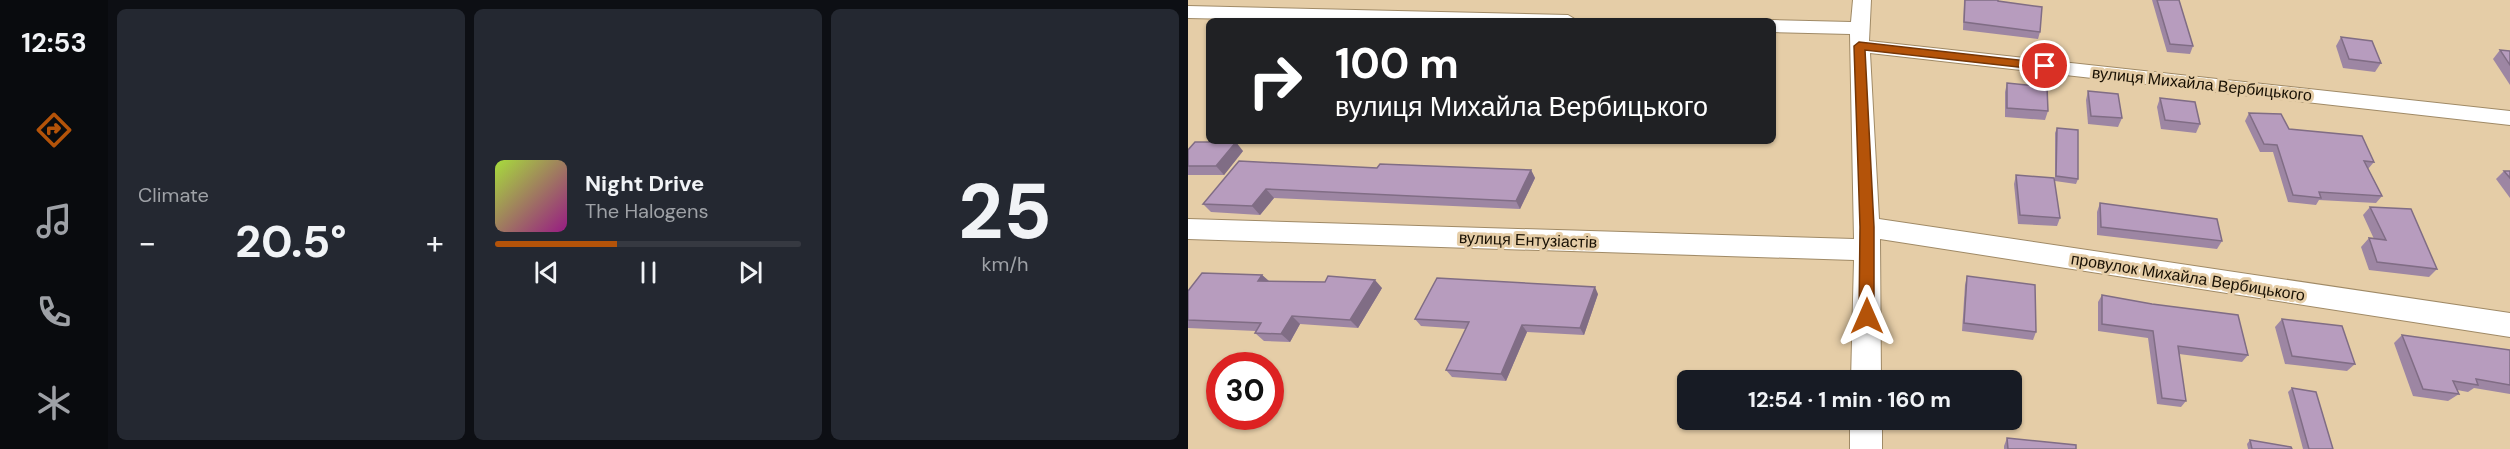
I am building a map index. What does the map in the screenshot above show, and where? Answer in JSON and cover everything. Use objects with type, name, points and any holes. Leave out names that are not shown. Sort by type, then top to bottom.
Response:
[{"type":"street","points":[[1862,0],[1859,37],[1867,238],[1866,370]]},
{"type":"street","points":[[1188,12],[1441,18]]},
{"type":"street","name":"вулиця Михайла Вербицького","points":[[1776,26],[2510,118]]},
{"type":"street","name":"вулиця Ентузіастів","points":[[1188,229],[1867,238]]},
{"type":"street","name":"провулок Михайла Вербицького","points":[[1867,238],[2288,293],[2510,325]]},
{"type":"street","points":[[1866,430],[1866,449]]},
{"type":"building","points":[[1965,0],[1998,0],[2042,7],[2040,32],[1964,22]]},
{"type":"building","points":[[2157,0],[2179,0],[2193,46],[2170,44]]},
{"type":"building","points":[[2341,37],[2372,41],[2381,63],[2349,59]]},
{"type":"building","points":[[2500,50],[2510,51],[2510,65]]},
{"type":"building","points":[[2007,83],[2047,87],[2048,111],[2007,108]]},
{"type":"building","points":[[2088,91],[2118,94],[2122,118],[2091,116]]},
{"type":"building","points":[[2160,98],[2195,102],[2200,124],[2165,120]]},
{"type":"building","points":[[2249,113],[2281,114],[2289,129],[2362,136],[2374,162],[2364,161],[2382,196],[2319,192],[2321,198],[2293,195],[2277,145],[2264,144]]},
{"type":"building","points":[[2057,128],[2078,130],[2078,179],[2056,176]]},
{"type":"building","points":[[1195,142],[1234,144],[1216,166],[1188,166],[1188,150]]},
{"type":"building","points":[[1239,161],[1377,168],[1380,164],[1531,170],[1516,201],[1266,189],[1252,206],[1203,204]]},
{"type":"building","points":[[2016,175],[2054,178],[2060,218],[2020,215]]},
{"type":"building","points":[[2100,203],[2217,219],[2222,241],[2101,227]]},
{"type":"building","points":[[2370,207],[2411,209],[2437,269],[2377,262],[2369,238],[2386,240]]},
{"type":"building","points":[[1202,273],[1262,275],[1258,281],[1325,282],[1328,276],[1375,280],[1350,320],[1292,316],[1281,334],[1255,333],[1261,323],[1188,320],[1188,291]]},
{"type":"building","points":[[1967,276],[2035,285],[2036,332],[1964,323]]},
{"type":"building","points":[[1437,278],[1595,287],[1580,328],[1522,325],[1501,374],[1446,370],[1469,322],[1415,319]]},
{"type":"building","points":[[2102,295],[2238,315],[2248,355],[2178,346],[2186,401],[2162,398],[2153,331],[2102,324]]},
{"type":"building","points":[[2282,319],[2342,326],[2355,364],[2292,356]]},
{"type":"building","points":[[2402,335],[2510,350],[2510,385],[2476,379],[2478,385],[2453,381],[2459,394],[2423,389]]},
{"type":"building","points":[[2292,388],[2316,392],[2333,449],[2309,449]]},
{"type":"building","points":[[2007,438],[2076,445],[2076,449],[2008,449]]},
{"type":"building","points":[[2250,440],[2291,447],[2292,449],[2252,449]]},
{"type":"route","points":[[1867,316],[1867,227],[1859,46],[2045,66]]}]
